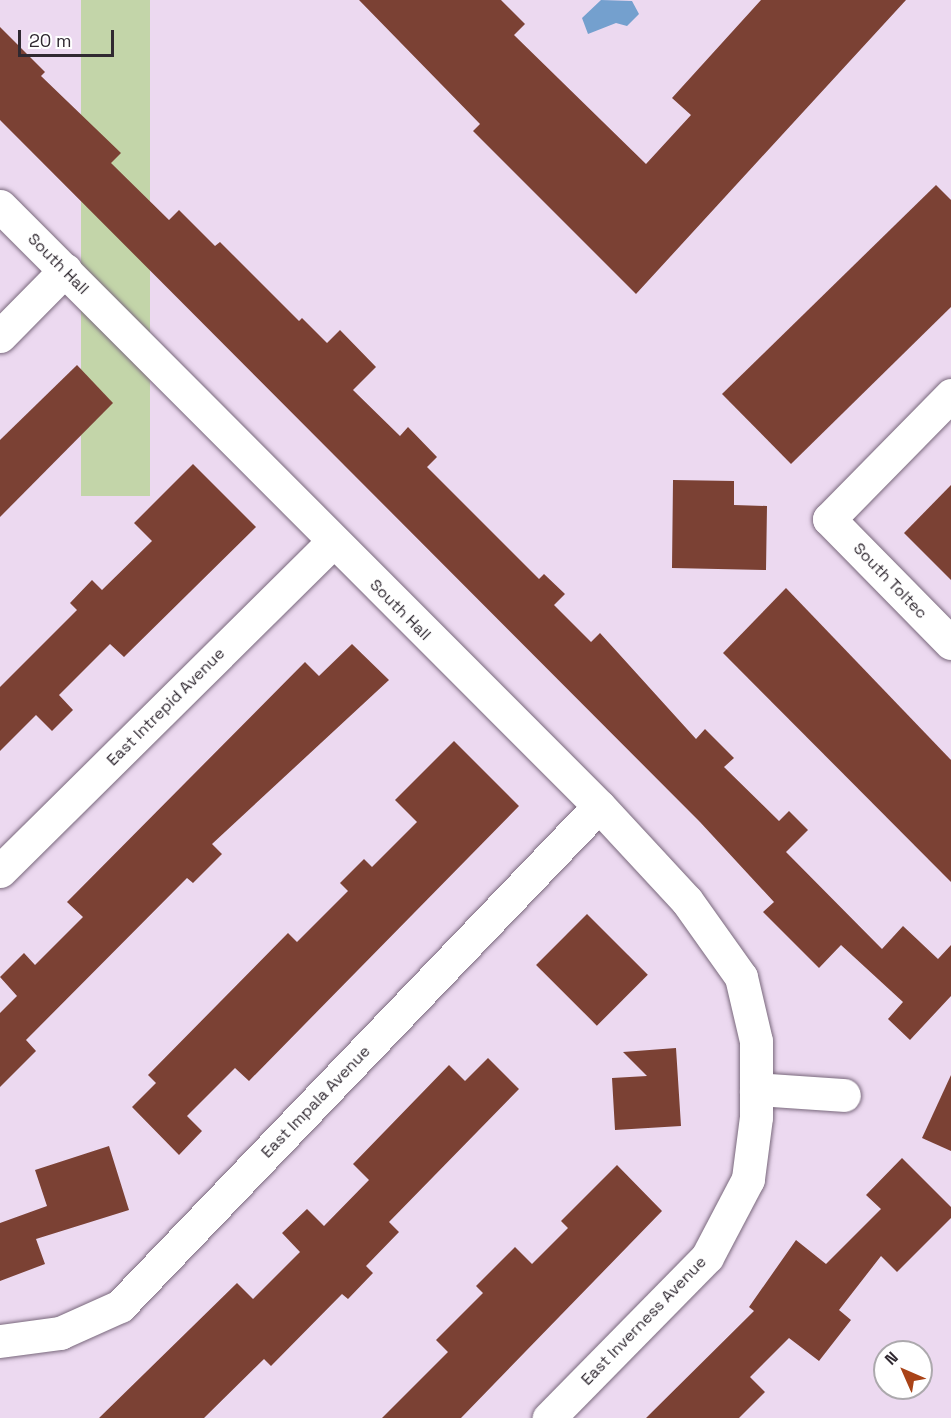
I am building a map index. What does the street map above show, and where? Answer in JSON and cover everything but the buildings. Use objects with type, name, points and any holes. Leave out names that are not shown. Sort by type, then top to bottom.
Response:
[{"type":"street","name":"South Hall","points":[[0,206],[333,543],[599,806],[687,901],[741,977],[756,1041]]},
{"type":"street","points":[[0,336],[65,270]]},
{"type":"street","name":"South Toltec","points":[[951,395],[829,519],[951,643]]},
{"type":"street","name":"East Intrepid Avenue","points":[[0,871],[333,543]]},
{"type":"street","name":"East Impala Avenue","points":[[0,1341],[60,1333],[120,1306],[599,806]]},
{"type":"street","name":"East Inverness Avenue","points":[[549,1418],[707,1257],[748,1179],[756,1089],[756,1041]]},
{"type":"street","points":[[756,1089],[844,1095]]},
{"type":"green space","points":[[81,0],[150,0],[150,496],[81,496]]},
{"type":"water","points":[[601,0],[632,1],[639,14],[627,26],[616,23],[588,34],[582,18]]}]
